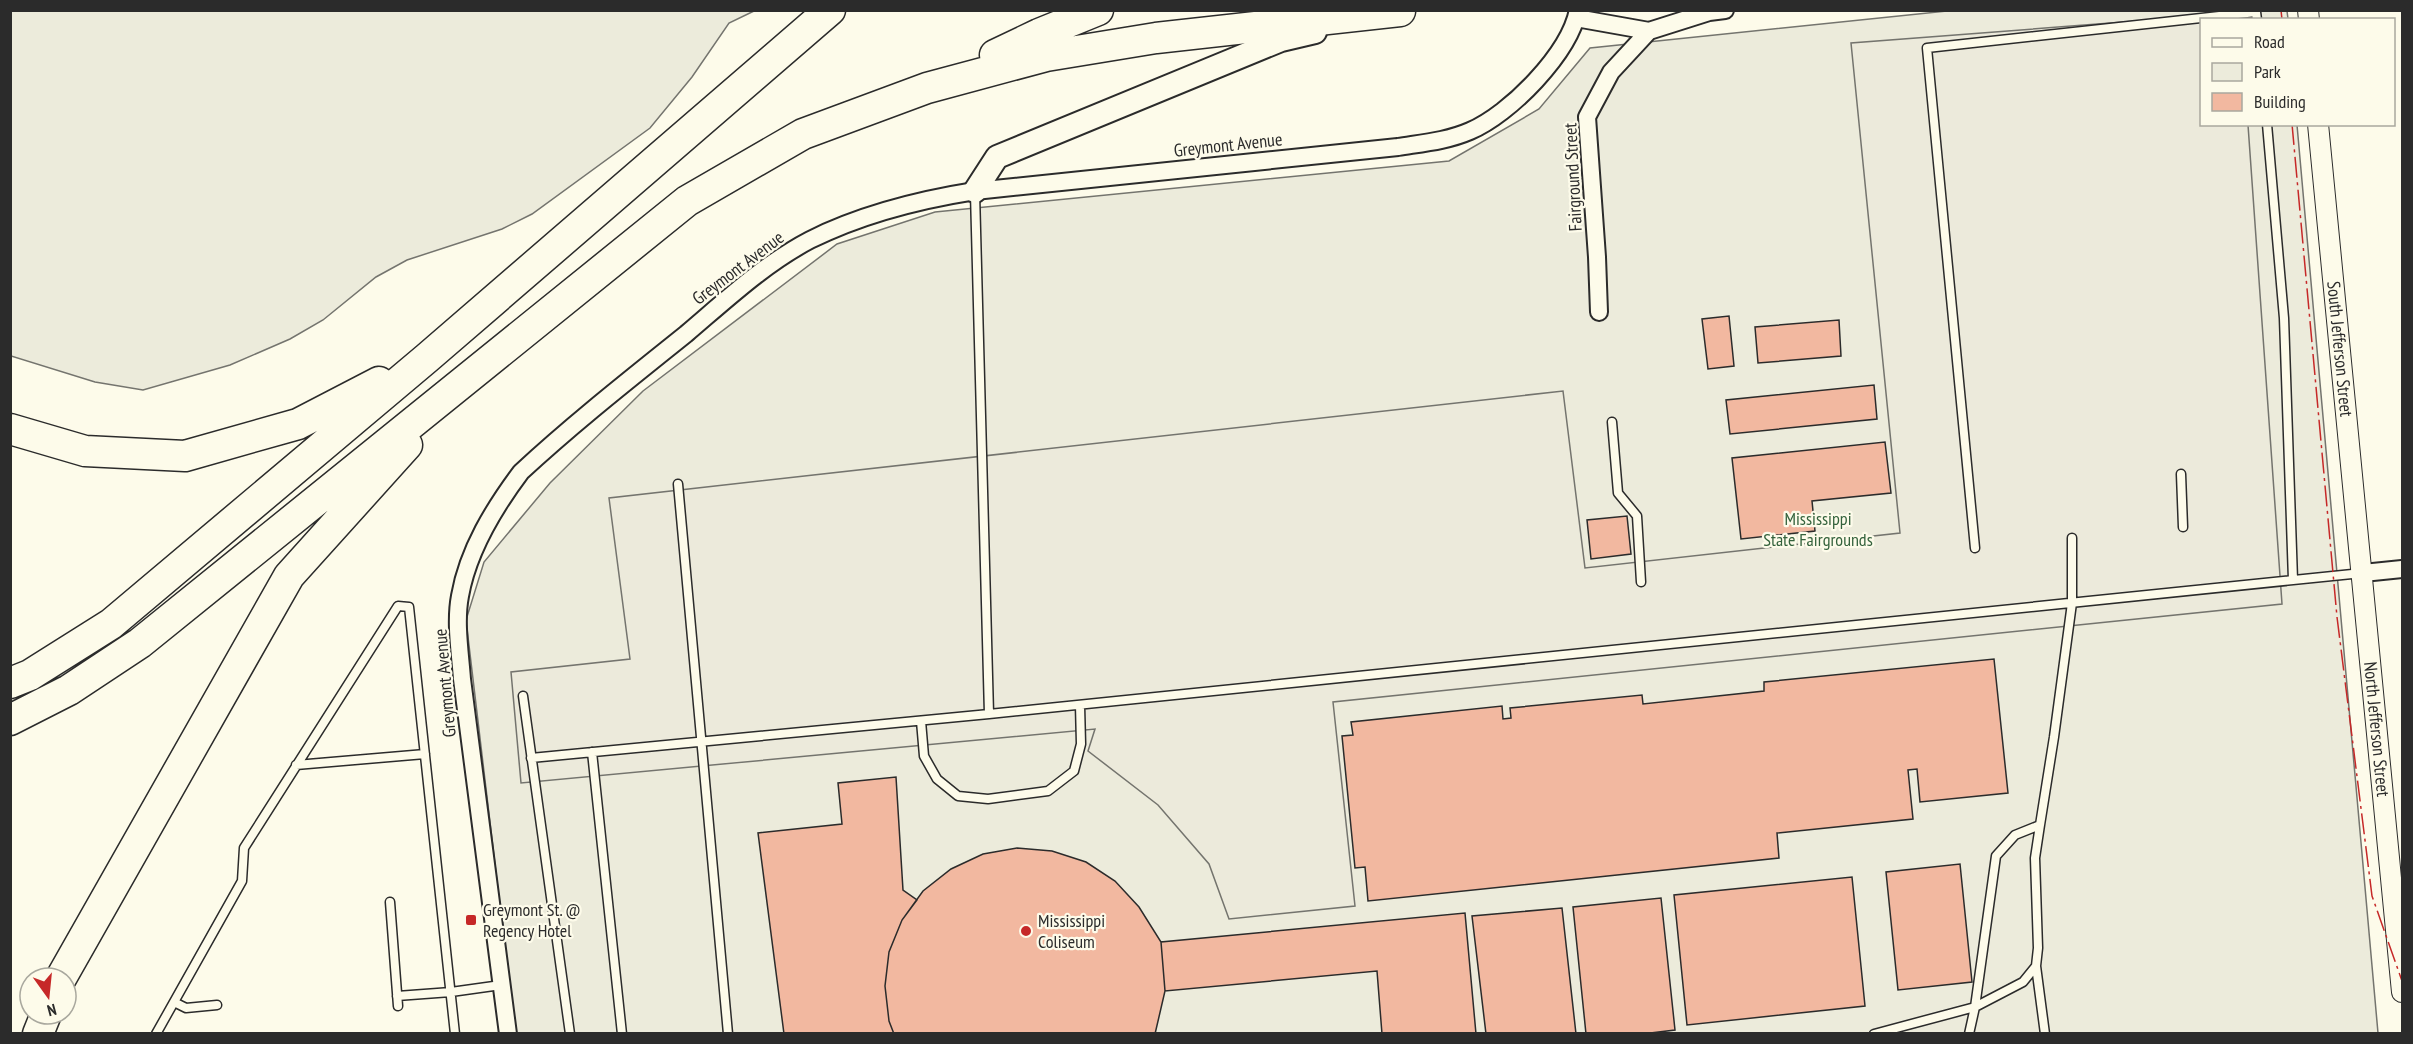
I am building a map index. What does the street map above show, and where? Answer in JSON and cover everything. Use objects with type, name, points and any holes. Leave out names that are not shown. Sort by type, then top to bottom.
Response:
[{"type":"highway","points":[[10,683],[30,675],[111,624],[427,358],[746,80],[830,10]]},
{"type":"highway","points":[[927,88],[1039,34],[1098,10]]},
{"type":"highway","points":[[10,720],[69,690],[140,643],[687,201],[803,134],[927,88],[1046,56],[1156,38],[1401,11]]},
{"type":"highway","points":[[10,429],[85,451],[185,456],[298,424],[427,358]]},
{"type":"highway","points":[[68,966],[289,576],[474,372]]},
{"type":"main road","points":[[975,191],[997,157],[1281,40],[1401,11]]},
{"type":"street","name":"Fairground Street","points":[[1599,312],[1598,257],[1587,117],[1611,72],[1649,31],[1709,12],[1725,10]]},
{"type":"street","points":[[1577,14],[1649,31]]},
{"type":"street","name":"Greymont Avenue","points":[[508,1034],[462,679],[459,624],[460,596],[475,549],[501,498],[521,472],[757,275],[784,255],[810,240],[881,211],[975,191],[1387,148],[1442,140],[1471,130],[1501,112],[1524,92],[1564,43],[1577,14]]},
{"type":"street","name":"South Jefferson Street","points":[[2318,126],[2362,573]]},
{"type":"street","points":[[2362,573],[2403,569]]},
{"type":"street","name":"North Jefferson Street","points":[[2362,573],[2403,992]]},
{"type":"lane","points":[[2201,18],[2256,12],[2257,18]]},
{"type":"lane","points":[[1975,548],[1927,48],[2200,18]]},
{"type":"lane","points":[[2266,126],[2284,318],[2293,580]]},
{"type":"lane","points":[[975,191],[989,714]]},
{"type":"lane","points":[[1612,422],[1618,493],[1637,516],[1641,582]]},
{"type":"lane","points":[[2181,474],[2183,527]]},
{"type":"lane","points":[[678,484],[728,1034]]},
{"type":"lane","points":[[2045,1034],[2036,966],[2038,948],[2036,858],[2072,603],[2072,538]]},
{"type":"lane","points":[[531,758],[1080,705],[2362,573]]},
{"type":"lane","points":[[156,1034],[242,880],[244,848],[399,606],[409,607],[455,1034]]},
{"type":"lane","points":[[524,696],[570,1034]]},
{"type":"lane","points":[[921,721],[924,756],[937,779],[958,796],[988,799],[1048,791],[1074,771],[1081,744],[1080,705]]},
{"type":"lane","points":[[592,752],[622,1034]]},
{"type":"lane","points":[[296,765],[425,754]]},
{"type":"lane","points":[[1969,1034],[1975,1007],[1996,856],[2015,835],[2040,825]]},
{"type":"lane","points":[[390,902],[398,1001],[501,985]]},
{"type":"lane","points":[[1874,1034],[1975,1007],[2023,982],[2036,966]]},
{"type":"lane","points":[[174,1002],[186,1008],[217,1005]]},
{"type":"green space","points":[[10,11],[754,11],[729,23],[692,77],[650,128],[532,214],[502,229],[407,260],[376,277],[323,320],[290,339],[230,365],[143,390],[95,382],[11,356]]},
{"type":"green space","name":"Mississippi State Fairgrounds","points":[[1947,11],[2287,11],[2288,18],[2200,18],[2200,126],[2297,126],[2378,1033],[515,1033],[466,620],[484,562],[550,483],[643,391],[837,244],[935,212],[1449,161],[1539,109],[1590,48]]},
{"type":"shaded area","points":[[2240,13],[2240,18],[2200,18],[2200,126],[2248,126],[2282,604],[1333,702],[1355,906],[1229,919],[1209,864],[1158,805],[1088,751],[1095,729],[521,783],[511,672],[630,659],[609,498],[1563,391],[1585,568],[1900,533],[1851,43]]},
{"type":"building","points":[[1729,316],[1734,366],[1708,369],[1702,319]]},
{"type":"building","points":[[1839,320],[1841,356],[1758,363],[1755,327]]},
{"type":"building","points":[[1874,385],[1877,419],[1730,434],[1726,400]]},
{"type":"building","points":[[1885,442],[1891,493],[1812,501],[1815,531],[1741,539],[1732,458]]},
{"type":"building","points":[[1627,516],[1631,554],[1591,559],[1587,520]]},
{"type":"building","points":[[1994,659],[2008,793],[1920,802],[1917,769],[1908,770],[1913,819],[1777,833],[1779,858],[1368,901],[1365,867],[1355,868],[1342,736],[1353,735],[1351,722],[1502,706],[1503,719],[1511,718],[1510,708],[1642,695],[1643,704],[1764,691],[1764,682]]},
{"type":"building","points":[[896,777],[903,890],[917,900],[902,920],[889,952],[885,986],[889,1021],[894,1034],[784,1034],[758,833],[842,824],[838,783]]},
{"type":"building","name":"Mississippi Coliseum","points":[[1017,848],[1052,851],[1086,862],[1115,881],[1139,907],[1161,942],[1165,991],[1155,1034],[894,1034],[889,1021],[885,986],[889,952],[902,920],[923,891],[951,869],[983,854]]},
{"type":"building","points":[[1960,864],[1972,982],[1898,990],[1886,872]]},
{"type":"building","points":[[1852,877],[1865,1006],[1687,1025],[1674,895]]},
{"type":"building","points":[[1661,898],[1675,1030],[1642,1034],[1586,1034],[1573,907]]},
{"type":"building","points":[[1562,908],[1576,1034],[1486,1034],[1472,916]]},
{"type":"building","points":[[1465,913],[1476,1034],[1382,1034],[1377,971],[1165,991],[1161,942]]},
{"type":"power","points":[[2281,10],[2282,18]]},
{"type":"power","points":[[2292,126],[2337,617],[2372,896],[2402,981]]},
{"type":"place","name":"Greymont St. @ Regency Hotel","points":[[471,920]]},
{"type":"place","name":"Mississippi Coliseum","points":[[1026,931]]}]
